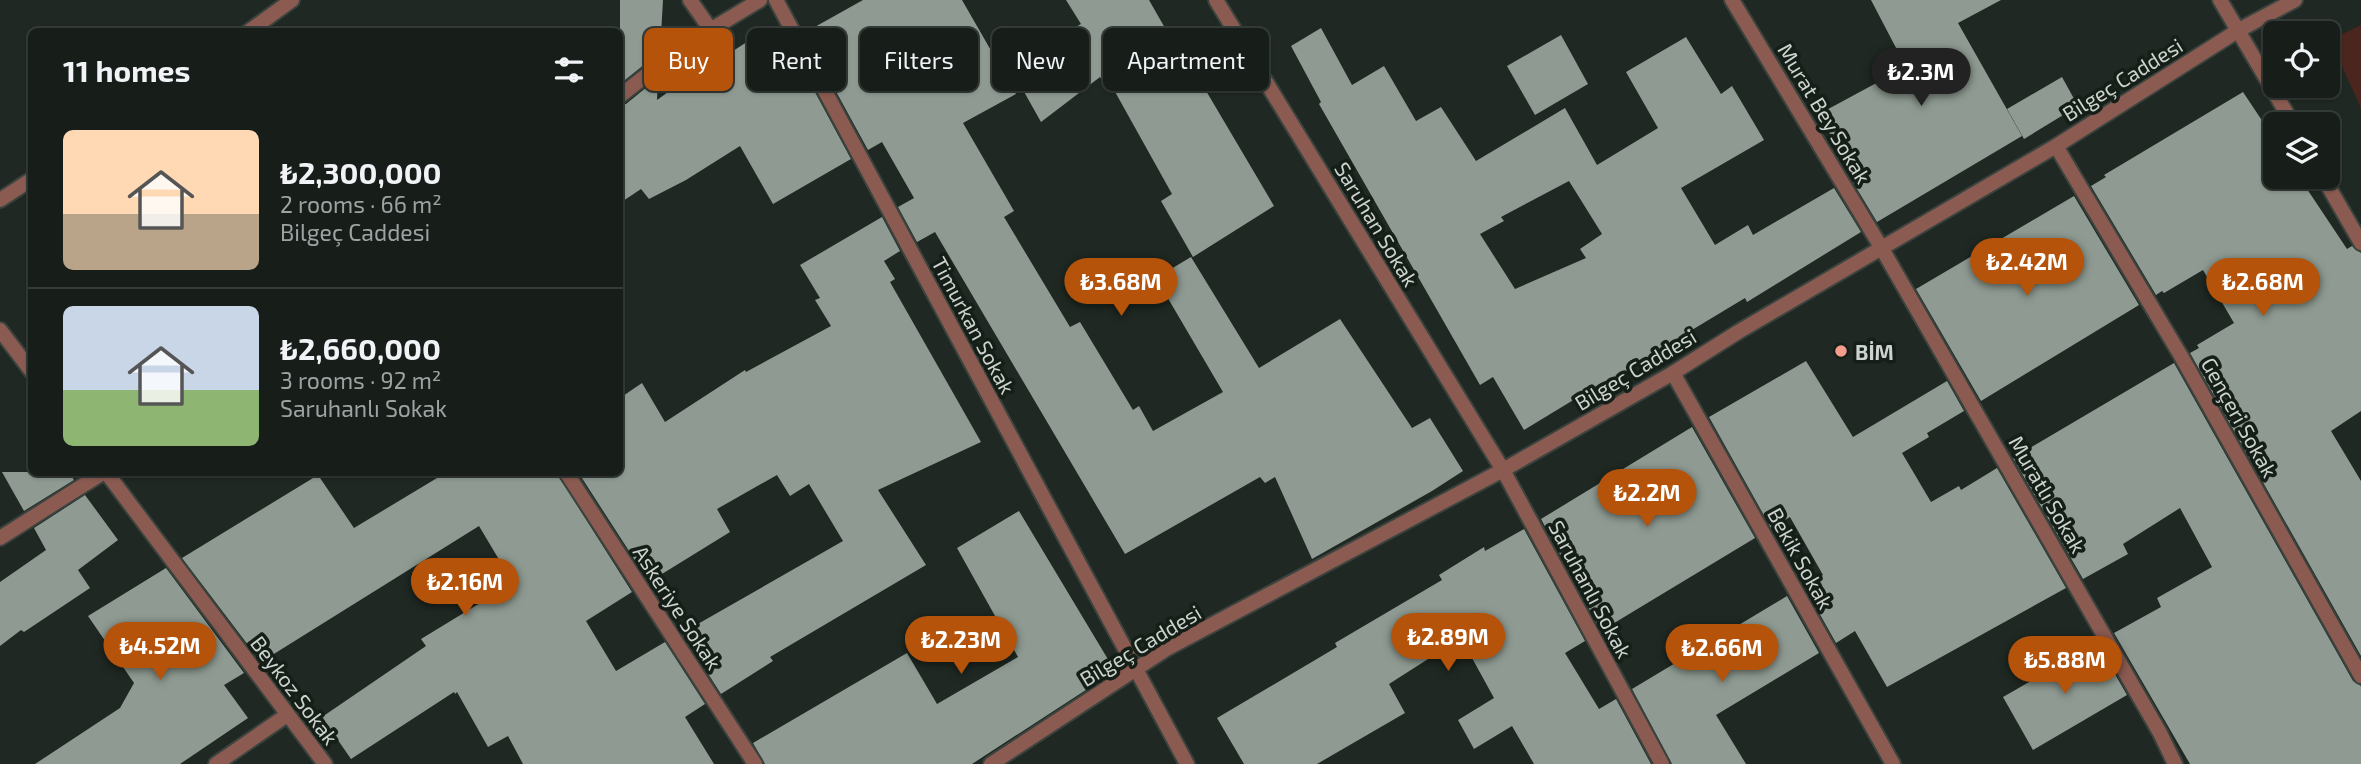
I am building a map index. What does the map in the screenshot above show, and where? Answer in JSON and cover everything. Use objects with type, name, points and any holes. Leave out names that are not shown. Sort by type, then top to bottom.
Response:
[{"type":"street","points":[[254,28],[292,0]]},
{"type":"street","points":[[690,0],[709,28]]},
{"type":"street","points":[[713,28],[761,0]]},
{"type":"street","name":"Timurkan Sokak","points":[[776,0],[1188,764]]},
{"type":"street","name":"Saruhan Sokak","points":[[1216,0],[1503,470]]},
{"type":"street","name":"Murat Bey Sokak","points":[[1732,0],[1881,247]]},
{"type":"street","points":[[2220,0],[2286,112]]},
{"type":"street","name":"Bilgeç Caddesi","points":[[991,764],[1168,648],[1503,470],[1673,373],[1881,247],[2056,146],[2239,30],[2295,0]]},
{"type":"street","points":[[623,94],[644,77]]},
{"type":"street","name":"Gençeri Sokak","points":[[2056,146],[2181,356],[2361,676]]},
{"type":"street","points":[[0,200],[28,182]]},
{"type":"street","points":[[2330,189],[2361,243]]},
{"type":"street","name":"Muratlı Sokak","points":[[1881,247],[2153,721],[2175,764]]},
{"type":"street","points":[[0,330],[28,367]]},
{"type":"street","name":"Bekik Sokak","points":[[1673,373],[1892,764]]},
{"type":"street","name":"Saruhanlı Sokak","points":[[1503,470],[1661,764]]},
{"type":"street","points":[[0,538],[99,476]]},
{"type":"street","name":"Beykoz Sokak","points":[[108,476],[325,764]]},
{"type":"street","name":"Askeriye Sokak","points":[[569,476],[755,764]]},
{"type":"street","points":[[216,764],[287,715]]},
{"type":"shaded area","points":[[2361,25],[2361,108],[2340,62],[2340,35]]},
{"type":"building","points":[[620,0],[663,0],[661,28],[644,28],[644,65],[623,82],[623,28],[620,28]]},
{"type":"building","points":[[863,0],[962,0],[992,52],[992,91],[1014,91],[1016,94],[963,123],[1014,211],[1004,217],[1070,327],[1080,322],[1133,410],[1139,406],[1153,431],[1223,392],[1156,278],[1191,257],[1259,368],[1340,319],[1412,428],[1430,418],[1463,471],[1312,559],[1275,477],[1265,483],[1260,477],[1125,554],[935,232],[917,242],[898,207],[914,198],[882,142],[868,150],[836,91],[846,91],[846,28],[813,28]]},
{"type":"building","points":[[1066,0],[1149,0],[1165,28],[1103,28],[1103,82],[1100,77],[1089,85],[1089,28],[1074,28],[1081,24]]},
{"type":"building","points":[[1871,0],[2001,0],[1958,23],[2022,136],[1877,222],[1851,179],[1854,177],[1819,114],[1906,67]]},
{"type":"building","points":[[1321,28],[1352,85],[1384,66],[1416,121],[1441,107],[1476,161],[1565,108],[1597,165],[1658,128],[1626,72],[1686,37],[1721,94],[1732,86],[1764,140],[1681,188],[1715,245],[1748,225],[1753,235],[1834,188],[1861,232],[1747,302],[1745,298],[1667,345],[1668,347],[1604,384],[1603,382],[1524,430],[1493,377],[1480,385],[1319,104],[1321,102],[1291,46]],"holes":[[[1569,181],[1602,234],[1580,249],[1586,258],[1515,289],[1480,234],[1504,221],[1501,217]]]},
{"type":"building","points":[[1561,35],[1588,84],[1535,115],[1507,66]]},
{"type":"building","points":[[747,42],[747,91],[814,91],[851,159],[773,204],[740,146],[686,180],[649,199],[641,189],[623,201],[623,104],[644,89],[657,91],[657,100],[670,91],[733,91],[733,51]]},
{"type":"building","points":[[2062,77],[2078,106],[2024,139],[2007,109]]},
{"type":"building","points":[[1024,91],[1082,91],[1041,122]]},
{"type":"building","points":[[1115,91],[1206,91],[1274,206],[1193,257],[1161,201],[1172,194]]},
{"type":"building","points":[[2243,92],[2263,122],[2263,189],[2307,189],[2347,249],[2352,246],[2361,253],[2361,411],[2331,431],[2361,481],[2361,656],[2190,353],[2199,348],[2197,345],[2234,323],[2203,270],[2156,295],[2091,186],[2106,177],[2104,175]]},
{"type":"building","points":[[2074,196],[2139,305],[1981,401],[1916,289]]},
{"type":"building","points":[[882,217],[900,251],[884,261],[895,279],[890,282],[981,442],[878,490],[926,565],[770,657],[773,661],[721,694],[682,633],[843,541],[809,484],[790,496],[777,475],[717,509],[730,532],[649,582],[581,476],[623,476],[623,396],[642,383],[665,422],[745,370],[746,372],[831,326],[815,300],[820,298],[800,265]]},
{"type":"building","points":[[1806,361],[1853,437],[1947,381],[1964,411],[1927,433],[1929,437],[1902,453],[1931,502],[1959,486],[1961,490],[1997,468],[2066,588],[1887,687],[1855,631],[1836,643],[1804,586],[1823,575],[1790,517],[1771,528],[1709,417]]},
{"type":"building","points":[[2174,363],[2353,681],[2361,686],[2361,764],[2190,764],[2114,633],[2161,607],[2157,598],[2212,567],[2180,508],[2123,544],[2128,554],[2083,579],[2013,458]]},
{"type":"building","points":[[1692,427],[1755,538],[1601,631],[1541,519]]},
{"type":"building","points":[[2,472],[28,472],[28,476],[72,476],[74,480],[24,511]]},
{"type":"building","points":[[316,476],[354,528],[440,476],[559,476],[632,592],[586,621],[616,671],[665,642],[705,704],[685,717],[714,764],[523,764],[508,736],[488,747],[457,692],[351,759],[322,717],[426,646],[421,639],[513,583],[479,526],[261,662],[182,558]]},
{"type":"building","points":[[85,495],[118,540],[78,570],[90,588],[0,646],[0,582],[46,550],[34,528]]},
{"type":"building","points":[[1019,511],[1115,671],[972,764],[765,764],[753,743],[907,653],[937,704],[1018,657],[957,548]]},
{"type":"building","points":[[1524,529],[1585,641],[1565,653],[1599,709],[1616,699],[1651,764],[1534,764],[1512,726],[1474,749],[1458,720],[1494,698],[1461,638],[1389,684],[1405,713],[1317,764],[1244,764],[1217,718],[1337,647],[1335,643],[1442,580],[1439,575],[1484,547],[1485,551]]},
{"type":"building","points":[[166,568],[244,673],[224,685],[248,718],[180,764],[35,764],[120,708],[134,683],[88,616]]},
{"type":"building","points":[[1787,596],[1819,653],[1716,715],[1746,764],[1672,764],[1632,689]]},
{"type":"building","points":[[2097,643],[2127,695],[2033,750],[2003,697]]},
{"type":"place","name":"BİM","points":[[1841,351]]}]
